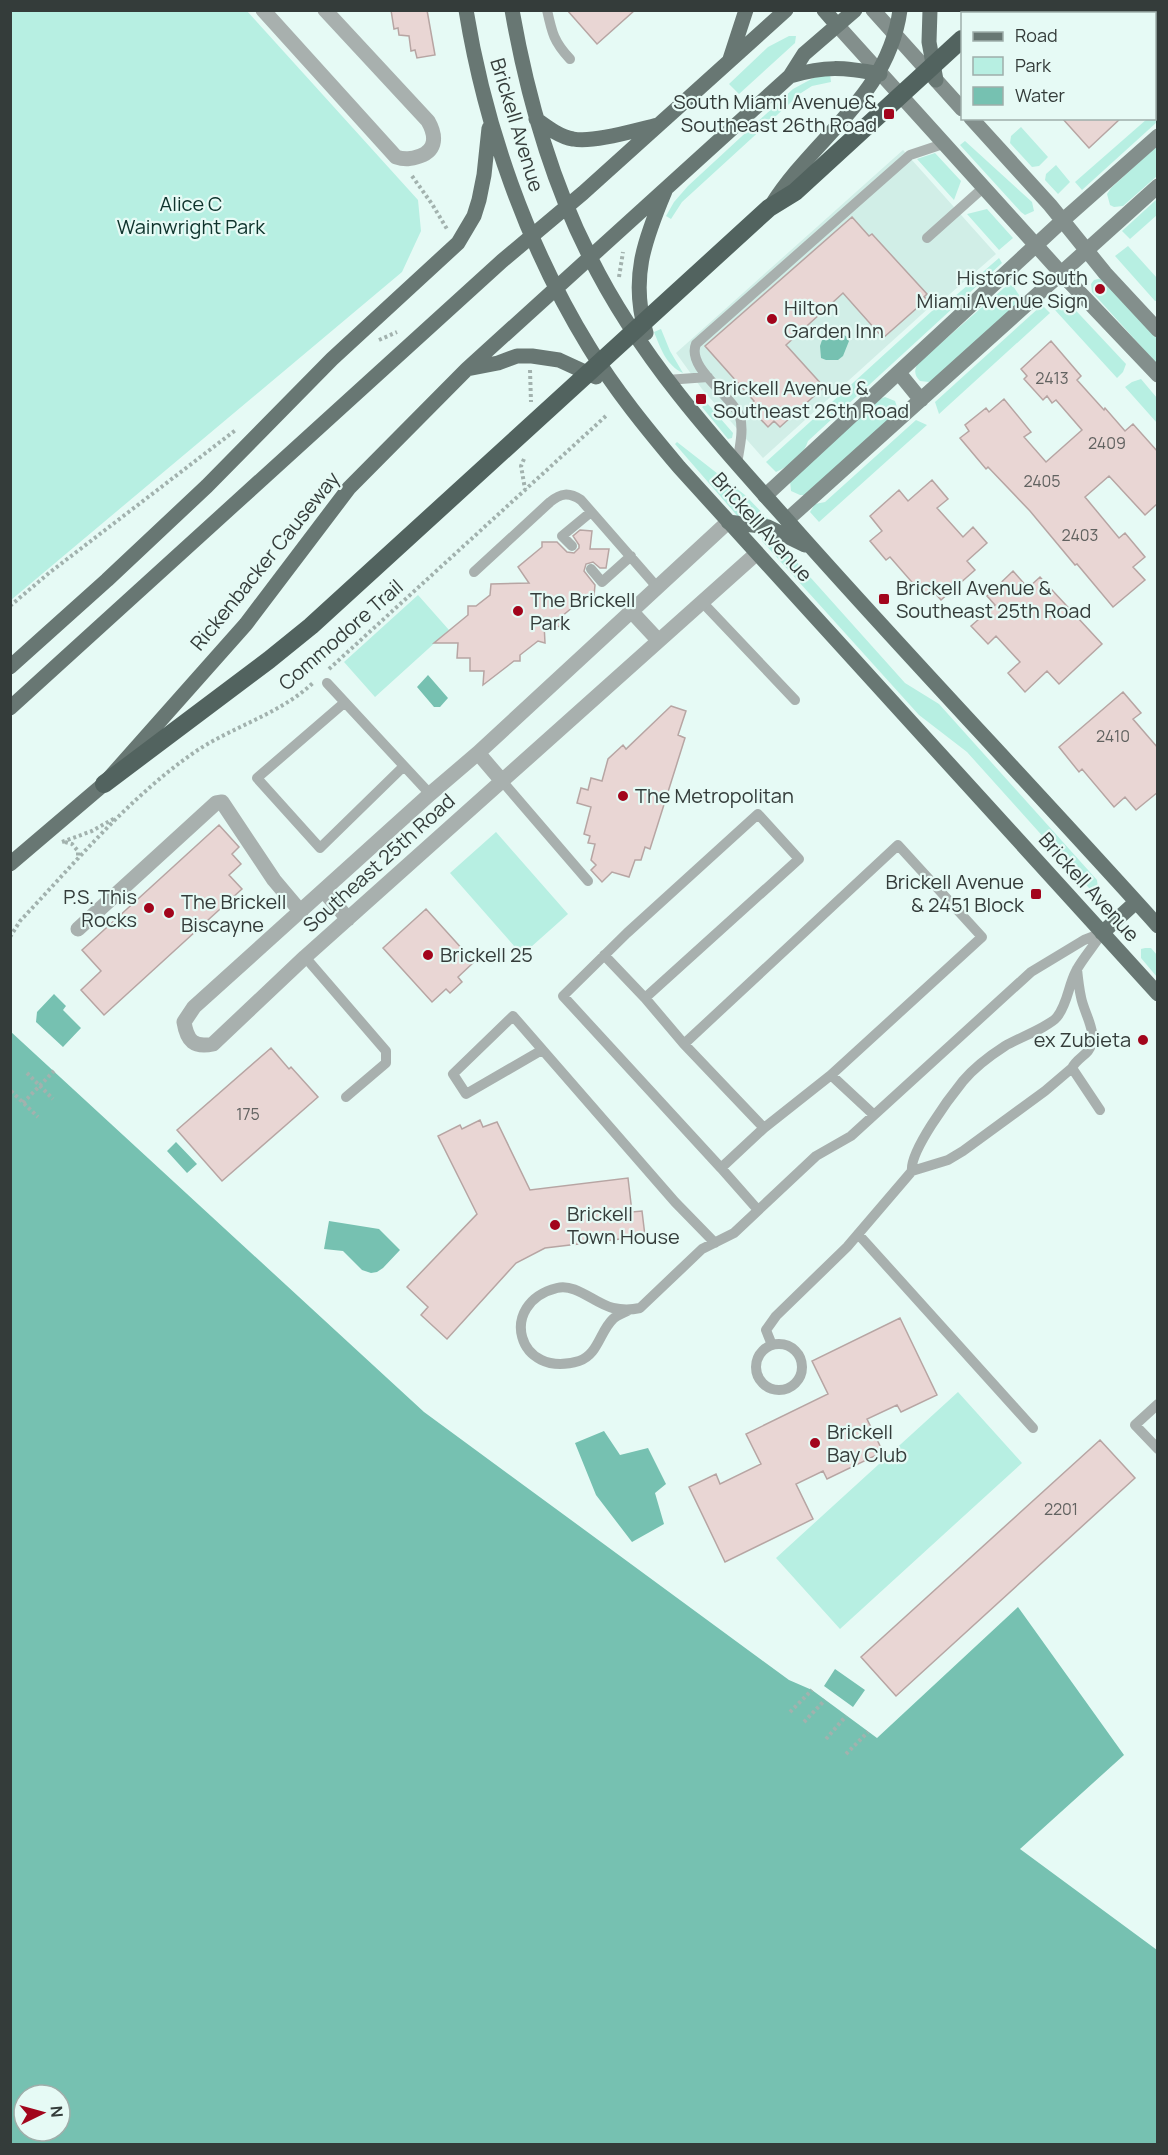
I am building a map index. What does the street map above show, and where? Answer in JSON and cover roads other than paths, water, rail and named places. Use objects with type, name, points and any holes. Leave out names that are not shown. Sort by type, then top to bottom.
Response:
[{"type":"highway","points":[[104,784],[298,638],[769,208],[795,192],[961,41]]},
{"type":"main road","name":"Brickell Avenue","points":[[466,10],[474,52],[501,157],[556,287],[588,347],[615,387],[647,430],[728,522],[1158,994]]},
{"type":"main road","points":[[729,62],[746,10]]},
{"type":"main road","points":[[10,708],[532,234],[566,207],[786,10]]},
{"type":"main road","points":[[824,10],[879,74],[1036,246],[1158,375]]},
{"type":"main road","name":"Rickenbacker Causeway","points":[[10,864],[104,784],[246,624],[349,488],[467,369],[790,76],[804,54],[855,10]]},
{"type":"main road","points":[[873,10],[961,107]]},
{"type":"main road","points":[[769,208],[787,180],[875,80],[891,47],[900,10]]},
{"type":"main road","points":[[930,10],[929,42],[936,80]]},
{"type":"main road","name":"Brickell Avenue","points":[[514,12],[524,76],[566,207],[589,257],[629,326],[667,380],[811,548],[1158,926]]},
{"type":"main road","points":[[790,76],[832,67],[879,74]]},
{"type":"main road","points":[[10,667],[207,486],[332,359],[458,243],[474,216],[479,200],[490,116]]},
{"type":"main road","points":[[536,119],[558,133],[575,140],[658,125]]},
{"type":"main road","points":[[973,120],[1158,330]]},
{"type":"main road","points":[[765,496],[1062,221],[1158,136]]},
{"type":"main road","points":[[656,363],[641,316],[638,280],[644,243],[668,186]]},
{"type":"main road","points":[[787,520],[1158,186]]},
{"type":"main road","points":[[467,369],[498,363],[517,356],[547,357],[569,364],[615,387]]},
{"type":"main road","points":[[899,373],[921,400]]},
{"type":"main road","points":[[728,522],[768,527],[811,548]]},
{"type":"main road","points":[[1102,933],[1136,902]]},
{"type":"street","points":[[263,10],[396,157],[408,160],[426,154],[434,145],[434,137],[428,121],[325,10]]},
{"type":"street","name":"Southeast 25th Road","points":[[728,522],[478,753],[194,1007],[184,1022],[189,1040],[195,1045],[213,1044],[305,957],[757,553]]},
{"type":"street","points":[[631,610],[658,640]]},
{"type":"street","points":[[478,753],[502,780]]},
{"type":"street","points":[[78,929],[216,803],[222,802],[274,880],[301,912]]},
{"type":"street","points":[[324,891],[348,919]]},
{"type":"lane","points":[[547,10],[557,45],[570,59]]},
{"type":"lane","points":[[737,464],[740,419],[736,409],[708,377],[695,357],[696,344],[910,154],[943,144]]},
{"type":"lane","points":[[927,237],[983,188]]},
{"type":"lane","points":[[667,380],[708,377]]},
{"type":"lane","points":[[474,572],[555,498],[562,494],[570,494],[581,500],[657,586]]},
{"type":"lane","points":[[572,546],[562,536],[591,512]]},
{"type":"lane","points":[[591,569],[602,582],[631,556]]},
{"type":"lane","points":[[702,602],[795,700]]},
{"type":"lane","points":[[322,679],[430,794]]},
{"type":"lane","points":[[344,703],[257,778],[320,848],[404,766]]},
{"type":"lane","points":[[502,780],[588,881]]},
{"type":"lane","points":[[645,998],[799,858],[758,814],[604,955],[563,996],[758,1210]]},
{"type":"lane","points":[[684,1044],[898,845],[982,937],[831,1075],[764,1128],[721,1168]]},
{"type":"lane","points":[[912,1171],[911,1166],[918,1149],[939,1113],[964,1080],[1005,1046],[1056,1019],[1065,1004],[1077,969],[1102,933]]},
{"type":"lane","points":[[629,1310],[614,1318],[597,1346],[582,1360],[566,1364],[549,1363],[532,1355],[524,1344],[521,1326],[525,1307],[541,1295],[560,1287],[575,1289],[590,1299],[612,1308],[629,1310],[640,1308],[702,1249],[734,1233],[816,1156],[851,1136],[1031,972],[1084,939],[1102,933]]},
{"type":"lane","points":[[604,955],[764,1128]]},
{"type":"lane","points":[[305,957],[386,1051],[388,1058],[386,1063],[346,1096]]},
{"type":"lane","points":[[772,1346],[766,1330],[776,1316],[847,1247],[912,1171],[948,1161],[963,1152],[1045,1091],[1072,1068],[1088,1050],[1092,1039],[1092,1027],[1084,1012],[1077,969]]},
{"type":"lane","points":[[542,1050],[466,1094],[453,1074],[513,1016],[675,1202],[715,1243]]},
{"type":"lane","points":[[1072,1068],[1100,1110]]},
{"type":"lane","points":[[831,1075],[874,1115]]},
{"type":"lane","points":[[858,1234],[1033,1428]]},
{"type":"lane","points":[[780,1344],[794,1349],[801,1361],[801,1376],[797,1382],[785,1389],[777,1390],[764,1384],[757,1370],[760,1355],[772,1346],[780,1344]]},
{"type":"lane","points":[[1158,1404],[1135,1425],[1158,1449]]},
{"type":"water","points":[[837,333],[847,337],[849,341],[843,356],[838,360],[821,358],[822,340]]},
{"type":"water","points":[[428,675],[448,698],[440,707],[434,707],[417,687]]},
{"type":"water","points":[[54,994],[66,1006],[63,1010],[81,1028],[63,1047],[36,1022],[37,1012]]},
{"type":"water","points":[[10,1031],[424,1412],[789,1680],[812,1690],[877,1738],[1018,1607],[1124,1755],[1020,1849],[1157,1950],[1157,2144],[11,2144]]},
{"type":"water","points":[[176,1142],[197,1164],[187,1173],[167,1151]]},
{"type":"water","points":[[329,1221],[379,1229],[400,1250],[377,1272],[362,1270],[343,1251],[324,1249]]},
{"type":"water","points":[[604,1431],[620,1455],[648,1448],[666,1484],[655,1493],[664,1524],[632,1542],[596,1495],[575,1443]]},
{"type":"water","points":[[835,1669],[865,1690],[853,1707],[824,1686]]},
{"type":"place","name":"South Miami Avenue & Southeast 26th Road","points":[[889,114]]},
{"type":"place","name":"Historic South Miami Avenue Sign","points":[[1100,289]]},
{"type":"place","name":"Hilton Garden Inn","points":[[772,319]]},
{"type":"place","name":"Brickell Avenue & Southeast 26th Road","points":[[701,399]]},
{"type":"place","name":"Brickell Avenue & Southeast 25th Road","points":[[884,599]]},
{"type":"place","name":"The Brickell Park","points":[[518,611]]},
{"type":"place","name":"The Metropolitan","points":[[623,796]]},
{"type":"place","name":"Brickell Avenue & 2451 Block","points":[[1036,894]]},
{"type":"place","name":"P.S. This Rocks","points":[[149,908]]},
{"type":"place","name":"The Brickell Biscayne","points":[[169,913]]},
{"type":"place","name":"Brickell 25","points":[[428,955]]},
{"type":"place","name":"ex Zubieta","points":[[1143,1040]]},
{"type":"place","name":"Brickell Town House","points":[[555,1225]]},
{"type":"place","name":"Brickell Bay Club","points":[[815,1443]]},
{"type":"park label","name":"Alice C Wainwright Park","points":[[191,216]]}]
